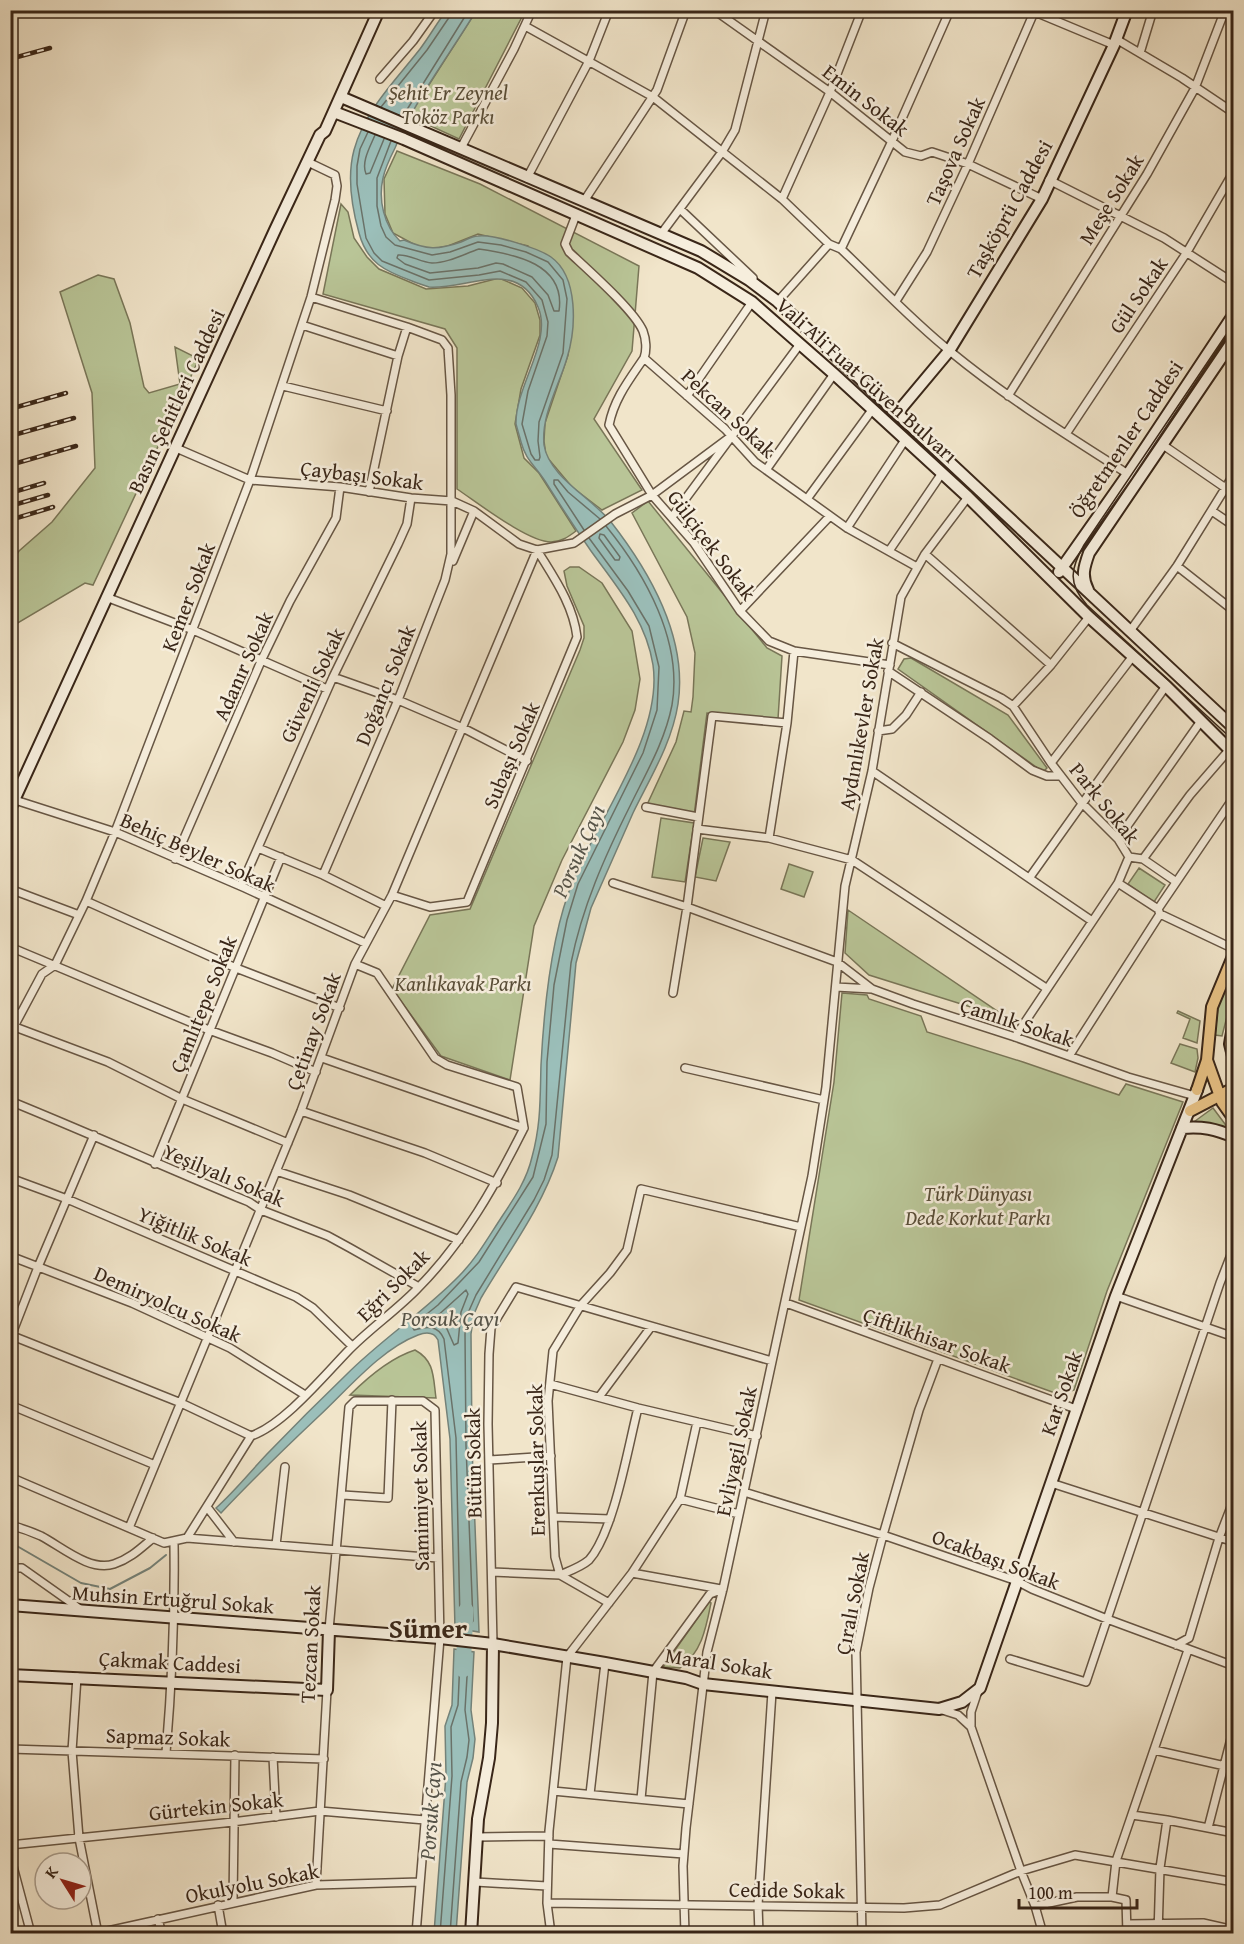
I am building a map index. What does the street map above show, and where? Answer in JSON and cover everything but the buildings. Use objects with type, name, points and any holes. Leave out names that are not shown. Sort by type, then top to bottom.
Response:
[{"type":"main road","name":"Basın Şehitleri Caddesi","points":[[13,804],[106,597],[320,135],[325,130],[341,97],[379,10]]},
{"type":"main road","name":"Taşköprü Caddesi","points":[[898,412],[949,351],[1042,199],[1115,42],[1127,10]]},
{"type":"main road","name":"Vali Ali Fuat Güven Bulvarı","points":[[341,97],[661,234],[710,256],[749,280],[777,301],[898,412],[1059,572],[1070,576],[1233,728]]},
{"type":"main road","name":"Vali Ali Fuat Güven Bulvarı","points":[[334,112],[404,139],[698,268],[752,302],[968,497],[1089,617],[1166,686],[1231,752]]},
{"type":"main road","points":[[289,201],[298,192],[325,137],[325,130]]},
{"type":"main road","name":"Öğretmenler Caddesi","points":[[1059,572],[1128,474],[1233,314]]},
{"type":"main road","name":"Öğretmenler Caddesi","points":[[1086,562],[1095,544],[1233,339]]},
{"type":"main road","points":[[1070,576],[1076,574],[1086,562]]},
{"type":"main road","points":[[1086,562],[1083,570],[1084,582],[1091,596]]},
{"type":"main road","points":[[1045,573],[1059,572],[1060,588]]},
{"type":"main road","points":[[1233,954],[1212,1007],[1208,1046],[1208,1060],[1220,1095],[1233,1119]]},
{"type":"main road","points":[[1233,1021],[1230,1044],[1233,1060]]},
{"type":"main road","points":[[1208,1046],[1230,1044]]},
{"type":"main road","points":[[1196,1093],[1208,1060]]},
{"type":"main road","points":[[1190,1111],[1233,1088]]},
{"type":"main road","name":"Kar Sokak","points":[[980,1688],[1116,1296],[1196,1093]]},
{"type":"main road","points":[[1182,1128],[1198,1126],[1218,1130],[1233,1137]]},
{"type":"main road","name":"Muhsin Ertuğrul Sokak","points":[[10,1605],[440,1638],[477,1643]]},
{"type":"main road","name":"Tezcan Sokak","points":[[327,1690],[329,1630]]},
{"type":"main road","name":"Maral Sokak","points":[[477,1643],[653,1672],[686,1678],[703,1684],[939,1709]]},
{"type":"main road","points":[[471,1934],[478,1819],[489,1758],[493,1644]]},
{"type":"main road","name":"Çakmak Caddesi","points":[[10,1675],[327,1690]]},
{"type":"main road","points":[[939,1709],[962,1702],[980,1688]]},
{"type":"street","points":[[380,80],[413,41],[435,10]]},
{"type":"street","points":[[461,148],[532,10]]},
{"type":"street","points":[[527,178],[589,61],[609,10]]},
{"type":"street","points":[[584,201],[657,90],[686,10]]},
{"type":"street","name":"Emin Sokak","points":[[714,10],[830,92],[905,152],[921,156],[932,152],[968,164],[1042,199]]},
{"type":"street","points":[[661,234],[722,152],[735,130],[766,10]]},
{"type":"street","points":[[782,199],[830,92],[862,10]]},
{"type":"street","points":[[841,249],[950,10]]},
{"type":"street","points":[[1140,53],[1153,10]]},
{"type":"street","name":"Meşe Sokak","points":[[1008,396],[1147,174],[1195,88],[1225,10]]},
{"type":"street","points":[[1033,11],[1140,53],[1233,113]]},
{"type":"street","name":"Taşova Sokak","points":[[896,301],[927,252],[968,164],[1033,11]]},
{"type":"street","points":[[525,26],[652,97],[782,199],[829,244],[841,249],[949,351],[1008,396],[1128,474]]},
{"type":"street","name":"Kemer Sokak","points":[[10,1034],[42,974],[55,965],[86,901],[194,630],[250,480],[311,297],[335,200],[337,186],[335,175],[312,164]]},
{"type":"street","name":"Gül Sokak","points":[[1066,434],[1186,252],[1233,171]]},
{"type":"street","points":[[1049,180],[1121,215],[1186,252],[1233,283]]},
{"type":"street","points":[[680,209],[777,301],[829,244]]},
{"type":"street","points":[[576,215],[564,244],[569,252],[628,311],[642,330],[646,352],[644,358]]},
{"type":"street","points":[[311,297],[407,327],[398,356],[369,492]]},
{"type":"street","points":[[687,396],[752,302]]},
{"type":"street","points":[[302,325],[398,356]]},
{"type":"street","name":"Doğancı Sokak","points":[[323,875],[398,700],[445,580],[451,554],[451,395],[448,348],[442,340],[407,327]]},
{"type":"street","points":[[672,517],[800,344]]},
{"type":"street","name":"Pekcan Sokak","points":[[644,358],[755,462],[847,528],[917,567]]},
{"type":"street","name":"Gülçiçek Sokak","points":[[644,358],[624,386],[612,409],[609,425],[652,495],[694,543],[740,611],[769,641],[794,651],[889,668]]},
{"type":"street","points":[[766,470],[834,374]]},
{"type":"street","points":[[282,386],[387,411]]},
{"type":"street","points":[[807,499],[872,410]]},
{"type":"street","points":[[537,550],[574,543],[615,514],[652,495],[730,437]]},
{"type":"street","points":[[847,528],[905,440]]},
{"type":"street","points":[[1163,445],[1224,487]]},
{"type":"street","name":"Çaybaşı Sokak","points":[[176,448],[250,480],[340,487],[411,498],[452,501],[474,511],[519,544],[537,550]]},
{"type":"street","points":[[889,551],[942,473]]},
{"type":"street","points":[[1130,631],[1177,566],[1233,474]]},
{"type":"street","name":"Adanır Sokak","points":[[175,860],[262,659],[290,601],[336,518],[340,487]]},
{"type":"street","name":"Aydınlıkevler Sokak","points":[[837,976],[845,886],[872,771],[901,597],[925,554],[968,497]]},
{"type":"street","name":"Güvenli Sokak","points":[[241,886],[327,689],[407,524],[411,498]]},
{"type":"street","points":[[445,580],[474,511]]},
{"type":"street","points":[[1212,511],[1233,526]]},
{"type":"street","points":[[740,611],[830,516]]},
{"type":"street","name":"Çetinay Sokak","points":[[129,1528],[301,1111],[355,964],[392,895],[537,550]]},
{"type":"street","name":"Subaşı Sokak","points":[[392,895],[430,907],[467,902],[527,761],[577,637],[569,603],[537,550]]},
{"type":"street","points":[[925,554],[1051,665]]},
{"type":"street","points":[[1177,566],[1233,611]]},
{"type":"street","points":[[106,597],[194,630],[327,689]]},
{"type":"street","points":[[1013,706],[1051,665],[1089,617]]},
{"type":"street","name":"Park Sokak","points":[[892,643],[1013,706],[1051,763],[1082,802],[1118,839],[1129,857],[1118,883],[1015,1037]]},
{"type":"street","points":[[769,838],[787,723],[794,651]]},
{"type":"street","points":[[1051,763],[1133,656]]},
{"type":"street","points":[[889,668],[1032,770],[1047,776],[1061,776]]},
{"type":"street","points":[[333,677],[398,700],[463,728],[527,761]]},
{"type":"street","points":[[1030,877],[1166,686]]},
{"type":"street","points":[[878,731],[892,729],[906,715],[921,692]]},
{"type":"street","points":[[673,993],[687,907],[712,716],[787,723]]},
{"type":"street","points":[[1118,839],[1201,721]]},
{"type":"street","points":[[1143,859],[1190,795],[1231,752]]},
{"type":"street","points":[[872,771],[1092,921]]},
{"type":"street","points":[[1069,1056],[1176,881],[1233,797]]},
{"type":"street","name":"Behiç Beyler Sokak","points":[[13,804],[115,832],[365,943]]},
{"type":"street","points":[[646,807],[698,817]]},
{"type":"street","points":[[697,829],[769,838],[852,860],[1046,988]]},
{"type":"street","points":[[258,848],[323,875],[386,906]]},
{"type":"street","name":"Çamlıtepe Sokak","points":[[154,1164],[281,857]]},
{"type":"street","points":[[1129,857],[1143,859],[1176,881]]},
{"type":"street","name":"Çamlık Sokak","points":[[613,883],[687,907],[837,962],[872,989],[924,1008],[1128,1077],[1196,1093]]},
{"type":"street","points":[[1118,883],[1159,912],[1233,949]]},
{"type":"street","points":[[10,888],[79,915]]},
{"type":"street","points":[[86,901],[236,968],[340,1008]]},
{"type":"street","points":[[10,947],[316,1072]]},
{"type":"street","points":[[322,1058],[524,1128],[517,1087],[447,1065],[435,1058],[377,973],[355,964]]},
{"type":"street","name":"Evliyagil Sokak","points":[[685,1934],[684,1854],[708,1652],[812,1176],[824,1100],[837,976]]},
{"type":"street","points":[[836,987],[872,989]]},
{"type":"street","points":[[10,1010],[20,1014]]},
{"type":"street","points":[[15,1027],[108,1062],[182,1099],[288,1143]]},
{"type":"street","points":[[685,1068],[824,1100]]},
{"type":"street","name":"Yeşilyalı Sokak","points":[[10,1101],[94,1135],[154,1164],[249,1202],[261,1210],[343,1244],[419,1287]]},
{"type":"street","points":[[301,1111],[425,1154],[496,1183]]},
{"type":"street","name":"Eğri Sokak","points":[[250,1436],[263,1432],[304,1395],[352,1346],[419,1287],[459,1240],[496,1183],[524,1128]]},
{"type":"street","points":[[94,1135],[11,1337],[181,1403],[250,1436],[187,1538]]},
{"type":"street","points":[[276,1171],[349,1195],[459,1240]]},
{"type":"street","name":"Yiğitlik Sokak","points":[[10,1178],[67,1198],[296,1297],[313,1308],[352,1346]]},
{"type":"street","name":"Erenkuşlar Sokak","points":[[560,1575],[555,1557],[548,1401],[553,1351],[581,1305],[627,1250],[641,1189],[801,1227]]},
{"type":"street","points":[[1011,1659],[1086,1682],[1233,1247]]},
{"type":"street","name":"Demiryolcu Sokak","points":[[10,1256],[132,1303],[230,1348],[304,1395]]},
{"type":"street","name":"Bütün Sokak","points":[[493,1644],[489,1460],[491,1329],[516,1287],[581,1305]]},
{"type":"street","points":[[1116,1296],[1233,1337]]},
{"type":"street","name":"Çiftlikhisar Sokak","points":[[786,1303],[1076,1409]]},
{"type":"street","points":[[581,1305],[772,1361]]},
{"type":"street","points":[[599,1397],[651,1327]]},
{"type":"street","name":"Çıralı Sokak","points":[[862,1934],[856,1652],[883,1535],[919,1410],[938,1359]]},
{"type":"street","points":[[550,1384],[638,1408],[757,1436]]},
{"type":"street","points":[[343,1495],[388,1498],[392,1400]]},
{"type":"street","name":"Samimiyet Sokak","points":[[350,1407],[355,1401],[423,1401],[435,1410],[440,1638],[416,1934]]},
{"type":"street","points":[[10,1405],[155,1465]]},
{"type":"street","name":"Tezcan Sokak","points":[[329,1630],[350,1407]]},
{"type":"street","points":[[560,1575],[588,1560],[597,1547],[610,1519],[638,1408]]},
{"type":"street","points":[[551,1934],[547,1903],[549,1840],[567,1657],[632,1573],[680,1499],[697,1422]]},
{"type":"street","points":[[489,1460],[551,1456]]},
{"type":"street","points":[[276,1545],[285,1467]]},
{"type":"street","points":[[10,1477],[164,1543],[174,1543],[187,1538],[438,1558]]},
{"type":"street","points":[[1051,1483],[1233,1542]]},
{"type":"street","name":"Ocakbaşı Sokak","points":[[744,1492],[883,1535],[1017,1581],[1107,1619],[1232,1665]]},
{"type":"street","points":[[680,1499],[739,1514]]},
{"type":"street","points":[[1176,1645],[1189,1638],[1233,1499]]},
{"type":"street","points":[[207,1507],[234,1542]]},
{"type":"street","points":[[554,1517],[610,1519]]},
{"type":"street","points":[[10,1525],[41,1536],[88,1562],[106,1566],[116,1564],[134,1554],[153,1538]]},
{"type":"street","points":[[166,1753],[175,1617],[174,1543]]},
{"type":"street","points":[[10,1568],[22,1568],[85,1612]]},
{"type":"street","points":[[492,1572],[560,1575],[609,1603]]},
{"type":"street","points":[[632,1573],[723,1589]]},
{"type":"street","points":[[641,1799],[653,1672],[710,1594],[723,1589]]},
{"type":"street","points":[[1112,1897],[1116,1861],[1188,1650]]},
{"type":"street","points":[[1232,1665],[1233,1654]]},
{"type":"street","points":[[590,1794],[604,1664]]},
{"type":"street","points":[[77,1677],[72,1751],[79,1838],[96,1933]]},
{"type":"street","name":"Kar Sokak","points":[[971,1727],[971,1712],[980,1688]]},
{"type":"street","name":"Tezcan Sokak","points":[[316,1885],[327,1690]]},
{"type":"street","points":[[759,1934],[758,1905],[772,1692]]},
{"type":"street","points":[[939,1709],[958,1715],[971,1727],[1043,1934]]},
{"type":"street","points":[[1208,1828],[1233,1727]]},
{"type":"street","name":"Sapmaz Sokak","points":[[10,1749],[324,1759]]},
{"type":"street","points":[[1154,1750],[1233,1768]]},
{"type":"street","points":[[232,1902],[235,1755]]},
{"type":"street","points":[[273,1757],[276,1817]]},
{"type":"street","points":[[553,1791],[689,1804]]},
{"type":"street","name":"Gürtekin Sokak","points":[[10,1845],[320,1811],[425,1820]]},
{"type":"street","points":[[1132,1815],[1233,1833]]},
{"type":"street","points":[[1158,1934],[1160,1868],[1167,1820]]},
{"type":"street","points":[[478,1837],[549,1840],[684,1854]]},
{"type":"street","name":"Cedide Sokak","points":[[547,1903],[758,1905],[861,1909],[940,1905],[1021,1871],[1075,1855],[1233,1882]]},
{"type":"street","points":[[10,1856],[31,1934]]},
{"type":"street","name":"Okulyolu Sokak","points":[[96,1933],[316,1885],[420,1882]]},
{"type":"street","points":[[475,1882],[547,1886]]},
{"type":"street","points":[[1035,1906],[1077,1897],[1112,1897],[1126,1900],[1127,1934]]},
{"type":"street","points":[[218,1905],[223,1934]]},
{"type":"street","points":[[158,1918],[162,1934]]},
{"type":"street","points":[[1128,1924],[1203,1923],[1233,1930]]},
{"type":"green space","name":"Şehit Er Zeynel Toköz Parkı","points":[[476,11],[525,11],[459,139],[409,116]]},
{"type":"green space","points":[[397,151],[480,184],[639,266],[632,351],[594,419],[642,490],[602,510],[572,487],[546,456],[545,423],[568,355],[572,325],[528,246],[478,234],[448,246],[432,249],[417,246],[393,233],[385,214],[384,179]]},
{"type":"green space","points":[[341,204],[348,212],[354,238],[367,257],[379,269],[426,289],[468,286],[499,278],[522,288],[535,303],[540,320],[540,335],[521,389],[515,424],[524,458],[539,473],[576,531],[561,540],[551,542],[541,540],[503,521],[457,489],[457,348],[445,329],[323,294]]},
{"type":"green space","points":[[98,275],[114,279],[130,323],[144,387],[149,393],[180,384],[175,347],[199,359],[93,585],[85,583],[11,627],[11,563],[19,551],[52,522],[95,468],[92,393],[60,292]]},
{"type":"green space","points":[[648,501],[767,648],[782,656],[778,719],[707,713],[694,816],[646,807],[676,742],[684,711],[691,712],[695,653],[687,617],[632,513]]},
{"type":"green space","name":"Kanlıkavak Parkı","points":[[570,567],[579,567],[602,583],[632,631],[640,679],[635,710],[623,742],[562,860],[534,926],[510,1080],[441,1056],[392,989],[430,915],[470,909],[580,650],[584,638],[584,626],[567,586],[564,571]]},
{"type":"green space","points":[[911,658],[1008,715],[1047,768],[1044,771],[1039,769],[898,669],[904,659]]},
{"type":"green space","points":[[661,818],[694,823],[685,882],[652,877]]},
{"type":"green space","points":[[703,838],[730,842],[716,881],[695,877]]},
{"type":"green space","points":[[789,864],[813,872],[804,897],[781,889]]},
{"type":"green space","points":[[1139,868],[1165,885],[1154,902],[1128,884]]},
{"type":"green space","points":[[848,910],[1009,1019],[869,975],[845,953]]},
{"type":"green space","points":[[1233,969],[1233,993],[1222,1036],[1215,1035],[1218,1007]]},
{"type":"green space","name":"Türk Dünyası Dede Korkut Parkı","points":[[842,993],[867,995],[869,999],[921,1016],[927,1032],[1119,1095],[1126,1084],[1183,1102],[1107,1291],[1074,1390],[1055,1393],[799,1300],[834,1082]]},
{"type":"green space","points":[[1178,1011],[1200,1021],[1197,1043],[1183,1038],[1190,1019],[1177,1013]]},
{"type":"green space","points":[[1180,1044],[1197,1049],[1195,1072],[1171,1063]]},
{"type":"green space","points":[[1213,1108],[1231,1132],[1210,1123],[1191,1124]]},
{"type":"green space","points":[[415,1350],[422,1354],[430,1364],[436,1398],[350,1395],[380,1369]]},
{"type":"green space","points":[[709,1602],[711,1603],[705,1630],[693,1655],[680,1668],[663,1667]]},
{"type":"water","name":"Porsuk Çayı","points":[[446,11],[476,11],[422,95],[388,163],[381,195],[386,220],[400,241],[439,248],[476,236],[494,237],[536,250],[551,257],[560,266],[571,290],[572,333],[567,358],[545,423],[544,445],[548,457],[562,477],[611,522],[652,584],[671,631],[680,679],[678,704],[671,733],[591,908],[576,963],[558,1157],[534,1212],[481,1298],[474,1314],[471,1334],[472,1446],[479,1632],[455,1628],[450,1439],[438,1340],[432,1334],[421,1334],[404,1341],[378,1360],[281,1452],[221,1513],[216,1508],[347,1374],[459,1276],[472,1262],[520,1188],[530,1165],[537,1133],[547,995],[559,924],[573,881],[639,747],[648,719],[653,692],[653,665],[644,633],[637,619],[528,458],[521,442],[516,424],[517,409],[541,334],[538,307],[529,292],[517,283],[504,279],[429,287],[385,269],[372,259],[362,243],[352,203],[351,181],[352,160],[359,135],[382,96],[420,49]]},
{"type":"water","name":"Porsuk Çayı","points":[[454,1649],[474,1652],[471,1710],[475,1739],[467,1782],[456,1933],[434,1933],[446,1775],[445,1726],[452,1705]]},
{"type":"waterway","points":[[10,1542],[81,1583],[110,1589],[150,1568],[166,1555]]},
{"type":"waterway","name":"Porsuk Çayı","points":[[463,1670],[466,1610]]},
{"type":"tram line","points":[[1234,323],[1084,545],[1076,562],[1073,576],[1077,590],[1087,605],[1234,741]]},
{"type":"railway","points":[[10,59],[50,48]]},
{"type":"railway","points":[[10,329],[15,328]]},
{"type":"railway","points":[[10,409],[66,393]]},
{"type":"railway","points":[[10,436],[74,418]]},
{"type":"railway","points":[[10,465],[76,446]]},
{"type":"railway","points":[[10,493],[44,483]]},
{"type":"railway","points":[[10,506],[48,495]]},
{"type":"railway","points":[[10,520],[53,507]]},
{"type":"district","name":"Sümer","points":[[428,1628]]}]
